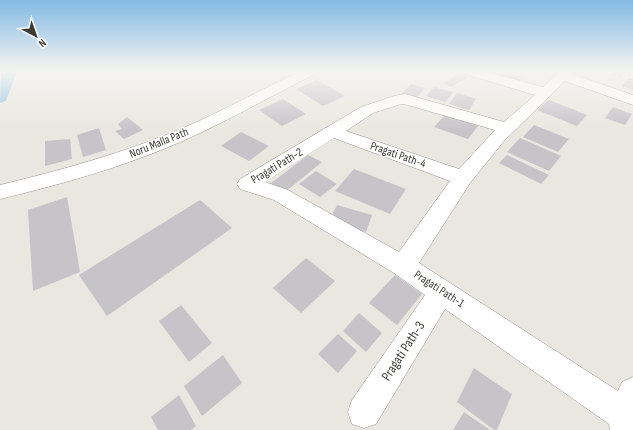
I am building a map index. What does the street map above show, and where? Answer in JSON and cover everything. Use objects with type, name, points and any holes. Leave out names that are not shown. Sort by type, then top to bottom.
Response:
[{"type":"street","name":"Noru Malla Path","points":[[0,192],[66,176],[137,153],[188,132],[269,91]]},
{"type":"street","points":[[540,91],[546,93]]},
{"type":"street","points":[[610,91],[633,100]]},
{"type":"street","name":"Pragati Path-1","points":[[546,93],[507,128],[463,178],[403,266],[628,413]]},
{"type":"street","name":"Pragati Path-2","points":[[403,266],[280,195],[247,184],[367,110],[400,99],[405,99],[507,128]]},
{"type":"street","name":"Pragati Path-4","points":[[333,132],[463,178]]},
{"type":"street","name":"Pragati Path-3","points":[[364,412],[442,291]]},
{"type":"building","points":[[299,91],[336,91],[345,96],[323,106]]},
{"type":"building","points":[[404,91],[422,91],[416,98],[401,94]]},
{"type":"building","points":[[430,91],[453,92],[445,102],[426,96]]},
{"type":"building","points":[[457,93],[476,99],[469,110],[449,104]]},
{"type":"building","points":[[283,99],[306,114],[282,126],[259,110]]},
{"type":"building","points":[[549,100],[587,115],[577,126],[537,110]]},
{"type":"building","points":[[613,107],[632,114],[625,125],[605,118]]},
{"type":"building","points":[[446,114],[478,126],[468,139],[434,127]]},
{"type":"building","points":[[127,117],[143,130],[124,139],[115,131],[122,129],[118,124]]},
{"type":"building","points":[[534,125],[569,139],[558,152],[523,137]]},
{"type":"building","points":[[99,128],[106,150],[83,157],[77,135]]},
{"type":"building","points":[[241,132],[269,146],[249,161],[221,146]]},
{"type":"building","points":[[520,138],[561,156],[549,171],[507,152]]},
{"type":"building","points":[[70,139],[72,159],[45,166],[45,141]]},
{"type":"building","points":[[308,155],[322,162],[285,192],[271,183]]},
{"type":"building","points":[[507,155],[549,175],[541,184],[499,163]]},
{"type":"building","points":[[354,169],[406,189],[390,214],[335,191]]},
{"type":"building","points":[[316,171],[337,184],[320,197],[299,184]]},
{"type":"building","points":[[67,197],[80,272],[33,291],[28,210]]},
{"type":"building","points":[[200,200],[232,228],[107,316],[79,275]]},
{"type":"building","points":[[337,205],[372,215],[366,232],[329,221]]},
{"type":"building","points":[[306,258],[335,281],[301,313],[273,288]]},
{"type":"building","points":[[395,275],[422,294],[397,325],[369,303]]},
{"type":"building","points":[[181,305],[212,343],[189,362],[159,321]]},
{"type":"building","points":[[359,313],[382,333],[366,352],[343,331]]},
{"type":"building","points":[[338,334],[357,351],[338,373],[318,354]]},
{"type":"building","points":[[223,355],[242,383],[202,416],[184,386]]},
{"type":"building","points":[[474,368],[512,394],[497,430],[494,430],[457,402]]},
{"type":"building","points":[[179,395],[196,426],[191,430],[158,430],[151,417]]},
{"type":"building","points":[[464,412],[490,430],[453,430]]},
{"type":"waterway","points":[[0,97],[2,91]]}]
